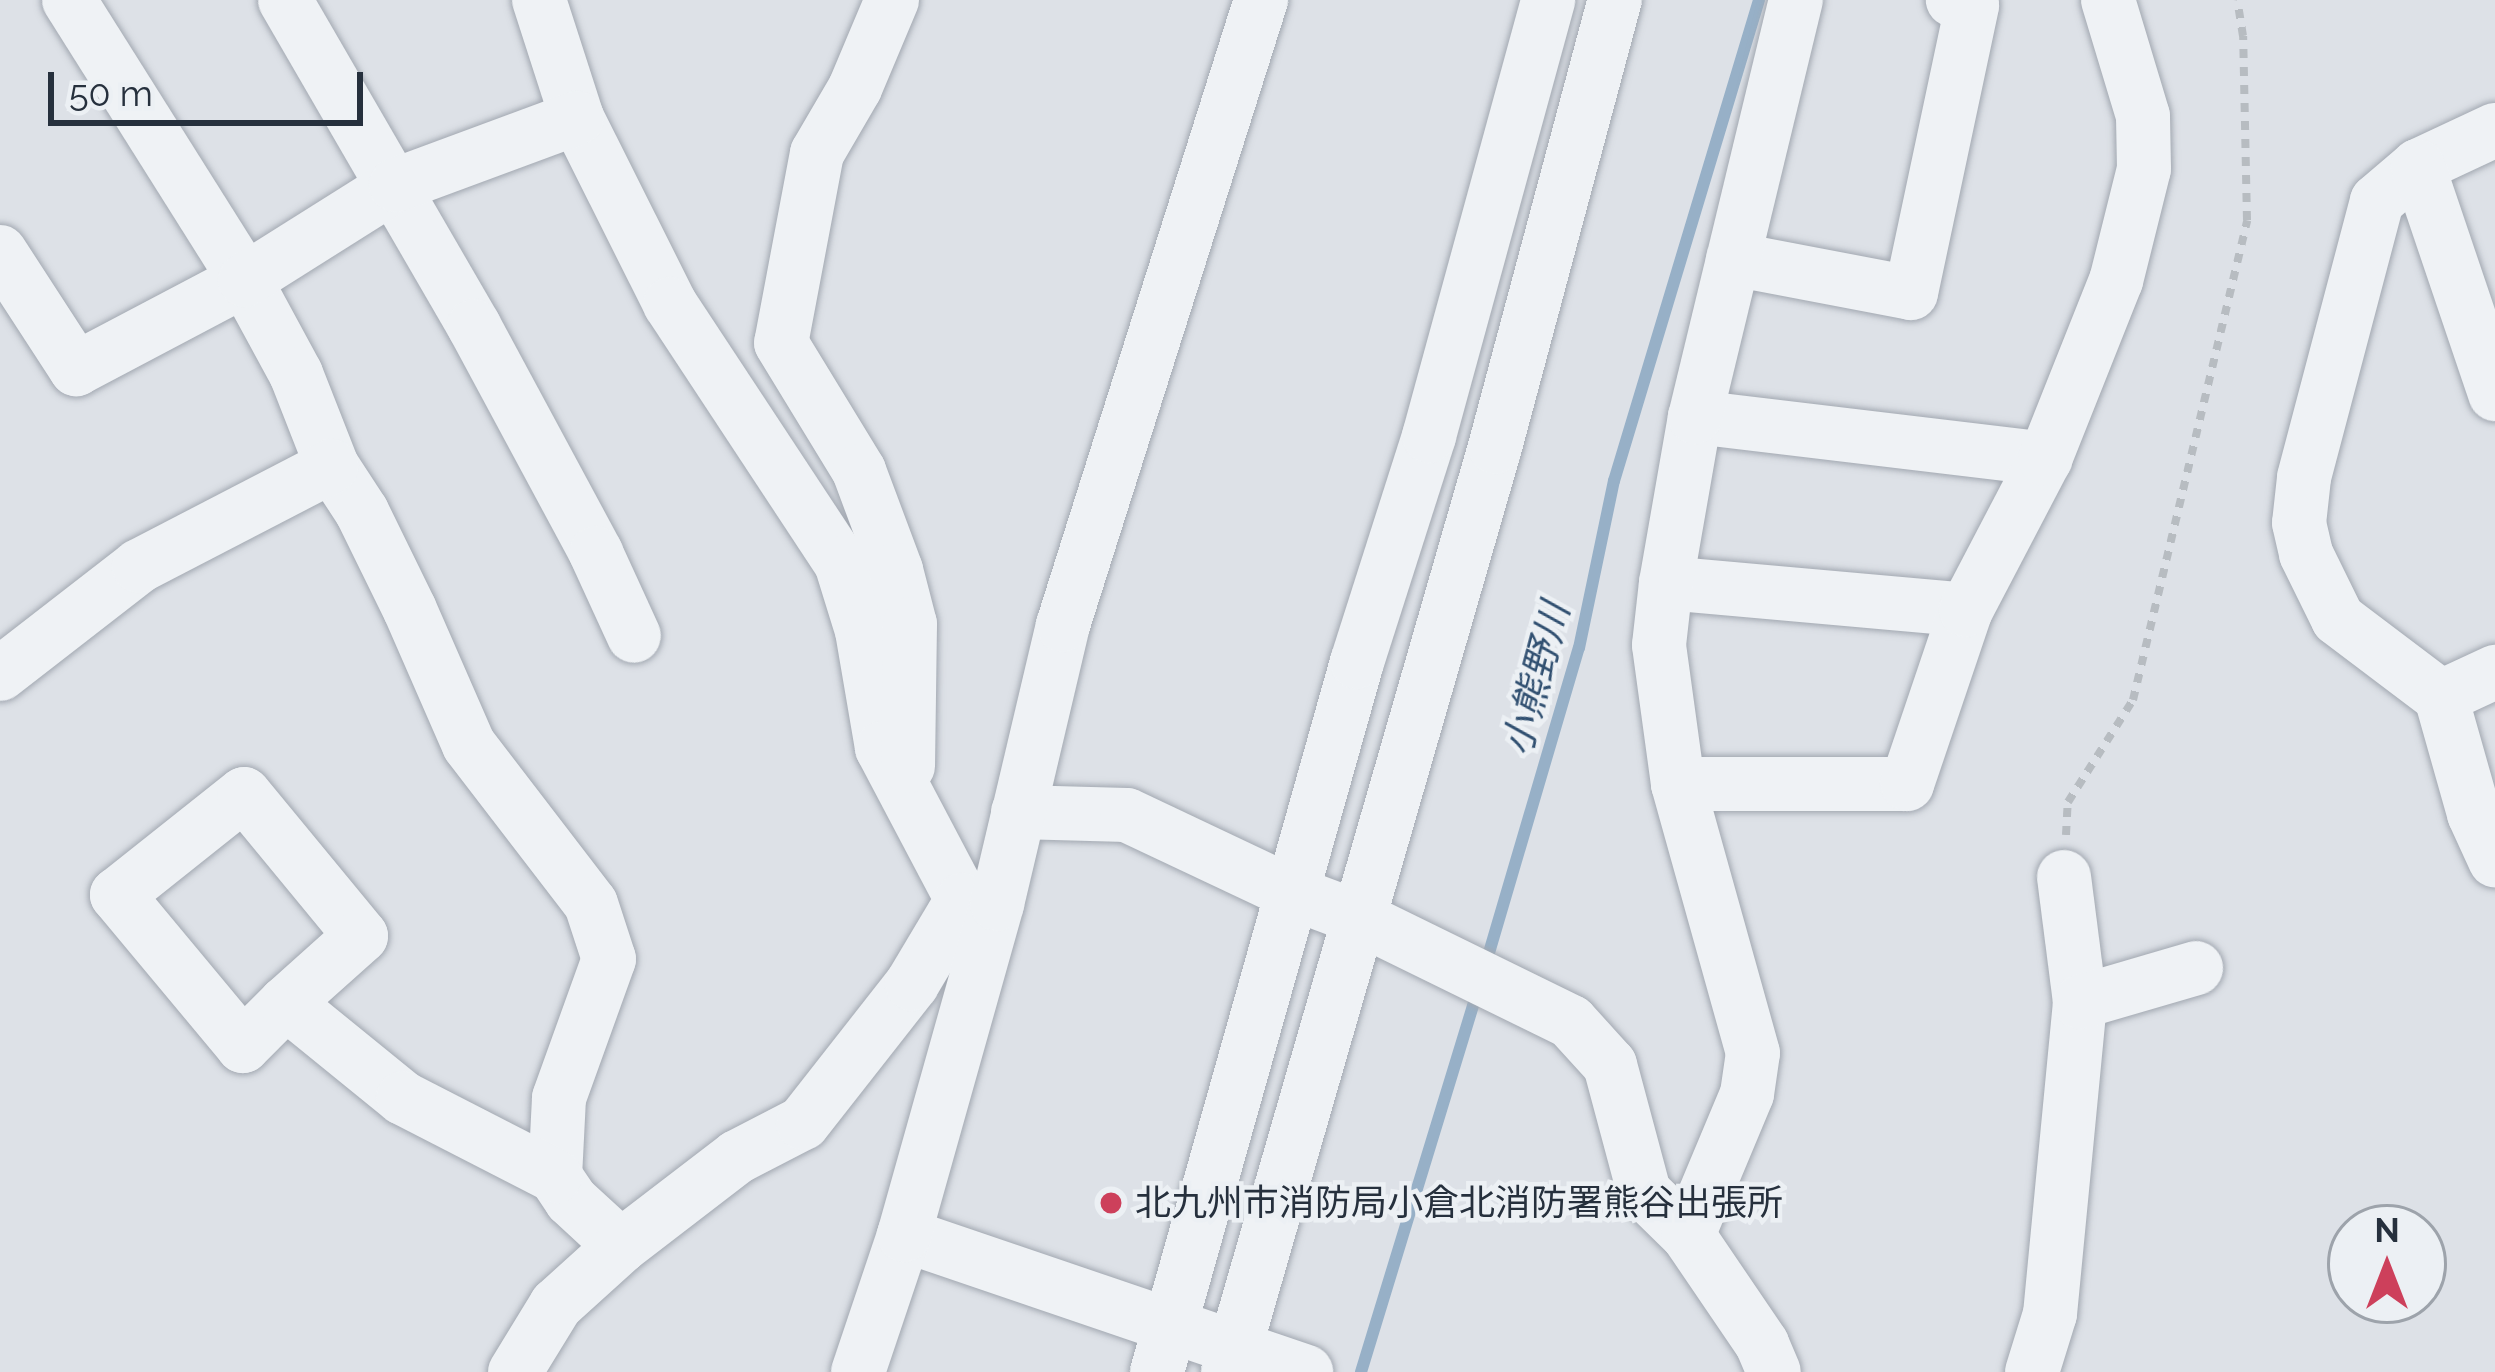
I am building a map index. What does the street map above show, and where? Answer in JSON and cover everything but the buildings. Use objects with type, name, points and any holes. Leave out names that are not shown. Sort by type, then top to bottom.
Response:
[{"type":"street","points":[[69,0],[245,280],[296,374],[332,466],[362,512],[470,745],[591,904],[603,930],[608,958],[559,1098],[555,1176]]},
{"type":"street","points":[[285,0],[396,185],[596,553],[634,637]]},
{"type":"street","points":[[539,0],[577,118],[670,304],[841,563],[862,631],[882,748],[979,902]]},
{"type":"street","points":[[892,0],[855,88],[817,153],[781,343],[859,471],[901,588],[910,624],[908,793]]},
{"type":"street","points":[[858,1372],[904,1235],[979,902],[1018,812],[1063,625],[1261,0]]},
{"type":"street","points":[[1163,1349],[1290,892],[1430,436],[1548,0]]},
{"type":"street","points":[[1231,1360],[1495,447],[1615,0]]},
{"type":"street","points":[[1688,1235],[1747,1094],[1754,1053],[1678,784],[1659,645],[1695,418],[1796,0]]},
{"type":"street","points":[[1732,259],[1910,293],[1972,5],[1953,0]]},
{"type":"street","points":[[1678,784],[1907,784],[1966,610],[2045,459],[2116,281],[2144,169],[2143,116],[2108,0]]},
{"type":"street","points":[[0,252],[76,369],[245,280],[396,185],[577,118]]},
{"type":"street","points":[[2495,130],[2418,166],[2377,201],[2304,478],[2299,523],[2306,554],[2338,619],[2441,697],[2474,814],[2495,860]]},
{"type":"street","points":[[2418,166],[2495,394]]},
{"type":"street","points":[[1695,418],[2045,459]]},
{"type":"street","points":[[3,665],[139,566],[332,466]]},
{"type":"street","points":[[1666,583],[1966,610]]},
{"type":"street","points":[[2441,697],[2495,673]]},
{"type":"street","points":[[244,794],[361,936],[286,1003],[243,1046],[117,895],[244,794]]},
{"type":"street","points":[[1018,812],[1127,815],[1290,892],[1357,917],[1571,1022],[1610,1065],[1644,1192],[1688,1235],[1762,1344],[1774,1372]]},
{"type":"street","points":[[2032,1372],[2050,1314],[2080,1002],[2064,877]]},
{"type":"street","points":[[515,1372],[556,1305],[621,1246],[736,1157],[803,1123],[979,902]]},
{"type":"street","points":[[2080,1002],[2196,968]]},
{"type":"street","points":[[286,1003],[403,1098],[555,1176],[571,1200],[621,1246]]},
{"type":"street","points":[[904,1235],[1163,1349],[1306,1372]]},
{"type":"path","points":[[2064,877],[2068,802],[2133,700],[2247,220],[2243,36],[2237,0]]},
{"type":"waterway","name":"小熊野川","points":[[1486,963],[1579,648],[1614,481],[1759,0]]},
{"type":"waterway","name":"小熊野川","points":[[1361,1372],[1478,989]]},
{"type":"place","name":"北九州市消防局小倉北消防署熊谷出張所","points":[[1111,1203]]}]
